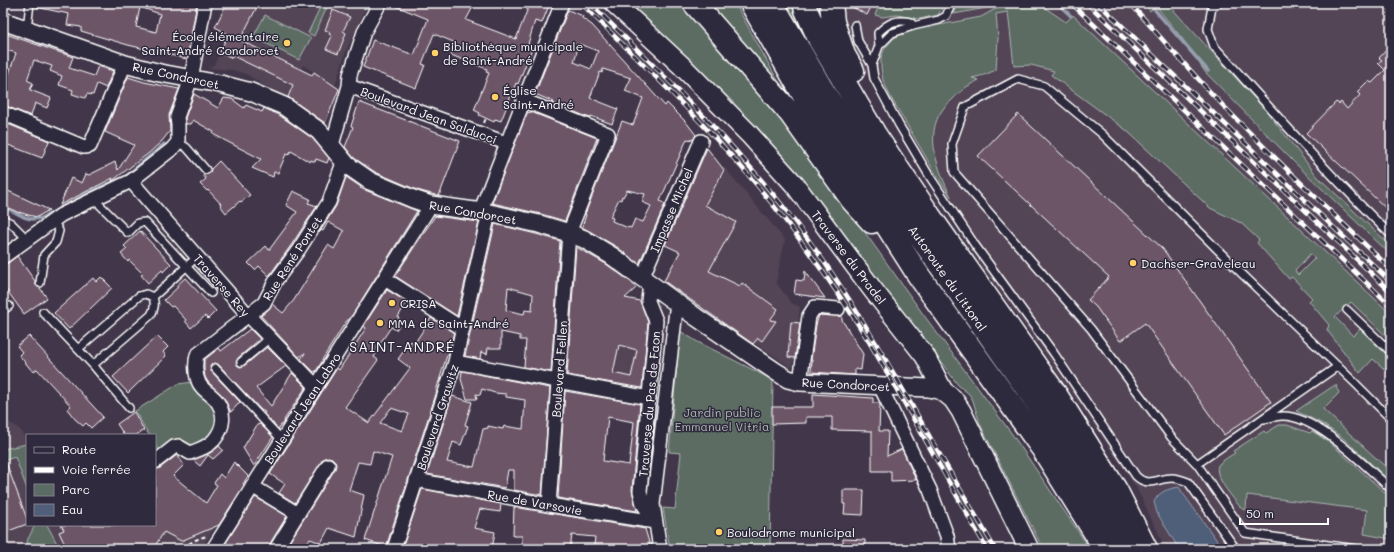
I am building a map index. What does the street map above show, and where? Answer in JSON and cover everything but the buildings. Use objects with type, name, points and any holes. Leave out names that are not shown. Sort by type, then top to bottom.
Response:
[{"type":"highway","points":[[694,3],[790,113],[852,200],[919,276]]},
{"type":"highway","name":"Autoroute du Littoral","points":[[751,3],[807,102],[919,276],[1042,448],[1105,549]]},
{"type":"highway","name":"Autoroute du Littoral","points":[[772,3],[821,87],[873,170],[1058,433],[1128,549]]},
{"type":"highway","points":[[804,3],[820,41],[876,136],[929,216],[1055,393],[1116,490],[1146,549]]},
{"type":"highway","points":[[831,3],[832,22],[844,55],[903,160],[929,216]]},
{"type":"main road","name":"Traverse du Pradel","points":[[614,3],[682,66],[749,134],[795,185],[873,290],[925,356],[943,391],[953,399],[961,411],[1029,549]]},
{"type":"street","points":[[3,257],[61,215],[131,181],[172,149],[178,142],[177,118],[191,79],[205,3]]},
{"type":"street","points":[[332,145],[349,86],[350,75],[364,32],[380,3]]},
{"type":"street","points":[[506,143],[562,3]]},
{"type":"street","name":"Rue Condorcet","points":[[3,21],[125,64],[251,92],[284,106],[319,131],[351,168],[370,182],[431,205],[484,213],[539,224],[584,239],[612,256],[788,379],[800,382],[928,388],[943,391]]},
{"type":"street","points":[[3,113],[84,147],[90,146],[125,64]]},
{"type":"street","name":"Boulevard Jean Salducci","points":[[349,86],[506,143],[484,213]]},
{"type":"street","name":"Boulevard Fellen","points":[[523,100],[608,134],[569,233],[549,505]]},
{"type":"street","name":"Impasse Michel","points":[[646,280],[700,141]]},
{"type":"street","name":"Rue René Pontet","points":[[156,461],[174,447],[178,446],[190,453],[202,449],[214,440],[224,422],[222,410],[216,400],[198,382],[195,362],[198,355],[264,303],[276,280],[299,250],[329,202],[344,160]]},
{"type":"street","name":"Traverse Rey","points":[[131,181],[248,315],[316,386]]},
{"type":"street","name":"Boulevard Jean Labro","points":[[213,549],[431,205]]},
{"type":"street","name":"Boulevard Grawitz","points":[[394,549],[455,362],[463,329],[484,213]]},
{"type":"street","points":[[385,279],[463,329]]},
{"type":"street","name":"Traverse du Pas de Faon","points":[[646,280],[648,301],[656,321],[640,491],[643,504],[655,522]]},
{"type":"street","name":"Traverse du Pas de Faon","points":[[660,549],[653,504],[677,302]]},
{"type":"street","points":[[800,382],[809,316],[815,307],[838,309]]},
{"type":"street","points":[[455,362],[649,398]]},
{"type":"street","points":[[880,386],[930,490],[947,536],[949,549]]},
{"type":"street","points":[[276,549],[328,465]]},
{"type":"street","name":"Rue de Varsovie","points":[[416,480],[549,505],[655,522]]},
{"type":"street","points":[[252,486],[298,514]]},
{"type":"lane","points":[[27,30],[30,3]]},
{"type":"lane","points":[[872,65],[880,46],[892,33],[939,20],[946,16],[952,3]]},
{"type":"lane","points":[[1219,3],[1212,7],[1208,29],[1214,46],[1295,136],[1354,199],[1391,235]]},
{"type":"lane","points":[[855,25],[858,41],[872,65],[874,78],[899,125],[930,177],[975,245],[1053,352],[1136,476],[1141,481],[1149,482],[1171,478],[1180,478],[1188,482],[1236,549]]},
{"type":"lane","points":[[1356,549],[1245,533],[1197,464],[1171,437],[1091,329],[954,172],[952,144],[965,107],[1018,79],[1044,86],[1102,134],[1238,270],[1391,419]]},
{"type":"lane","points":[[178,142],[186,148],[206,170]]},
{"type":"lane","points":[[100,205],[128,233],[138,223],[145,222],[210,293]]},
{"type":"lane","points":[[3,219],[12,223],[27,239]]},
{"type":"lane","points":[[40,283],[44,255],[56,242],[59,231],[53,220]]},
{"type":"lane","points":[[152,297],[197,257]]},
{"type":"lane","points":[[78,349],[138,296],[146,294],[152,297],[155,304],[151,315],[93,365]]},
{"type":"lane","points":[[1347,310],[1391,352]]},
{"type":"lane","points":[[43,312],[93,365],[129,408]]},
{"type":"lane","points":[[241,362],[270,338]]},
{"type":"lane","points":[[1197,464],[1338,366]]},
{"type":"lane","points":[[214,368],[282,440]]},
{"type":"lane","points":[[1262,419],[1283,416],[1302,420],[1327,433],[1391,489]]},
{"type":"path","points":[[184,549],[200,538],[223,532]]},
{"type":"shaded area","name":"École élémentaire Saint-André Condorcet","points":[[227,3],[368,3],[346,51],[335,86],[303,65],[286,100],[248,75],[233,70],[208,68],[214,65],[228,34],[215,27]]},
{"type":"shaded area","points":[[840,3],[1391,3],[1391,549],[1166,549],[1136,487],[1039,345],[982,266],[912,155],[867,75],[841,15]]},
{"type":"shaded area","points":[[726,169],[785,240],[776,282],[791,303],[800,307],[792,368],[662,281]]},
{"type":"shaded area","points":[[602,342],[650,351],[644,394],[594,384]]},
{"type":"shaded area","points":[[3,419],[17,427],[26,438],[26,526],[156,526],[156,465],[176,450],[181,460],[168,473],[222,516],[201,549],[3,549]]},
{"type":"green space","points":[[322,3],[329,3],[314,36],[308,33]]},
{"type":"green space","points":[[627,3],[684,3],[785,120],[923,314],[1012,434],[1090,549],[1043,549],[980,424],[973,401],[969,394],[958,385],[910,323],[912,320],[909,317],[907,319],[795,170],[751,123]]},
{"type":"green space","points":[[703,3],[735,3],[782,88]]},
{"type":"green space","points":[[785,3],[794,3],[815,52]]},
{"type":"green space","points":[[880,3],[898,3],[935,7],[942,6],[945,3],[938,15],[919,19],[897,15],[882,17],[875,15]]},
{"type":"green space","points":[[959,3],[990,3],[990,6],[954,14]]},
{"type":"green space","points":[[1006,3],[1038,3],[1066,22],[1073,15],[1391,314],[1391,341],[1351,302],[1335,317],[1353,336],[1360,329],[1391,359],[1391,375],[1373,359],[1360,373],[1327,330],[1329,325],[1309,301],[1312,298],[1292,277],[1289,279],[1257,243],[1259,240],[1241,223],[1210,208],[1126,130],[1051,75],[1054,71],[1031,65],[1014,66],[1008,12],[996,14],[998,38],[996,70],[972,78],[979,80],[958,94],[944,108],[937,119],[934,130],[935,153],[942,176],[951,197],[890,96],[883,80],[881,57],[885,48],[894,38],[908,31],[981,17]],"holes":[[[1310,254],[1315,258],[1298,275],[1295,271]]]},
{"type":"green space","points":[[1144,3],[1167,3],[1267,112],[1318,177],[1391,246],[1391,255],[1295,163],[1205,72],[1185,42],[1156,6],[1150,11]]},
{"type":"green space","points":[[265,15],[311,38],[299,60],[253,37]]},
{"type":"green space","name":"Jardin public Emmanuel Vitria","points":[[680,331],[696,341],[773,380],[770,549],[670,549],[663,508],[675,509],[681,453],[669,452]]},
{"type":"green space","points":[[194,382],[206,394],[220,414],[217,431],[203,443],[161,454],[156,446],[156,434],[148,434],[135,411],[178,384]]},
{"type":"green space","points":[[1335,385],[1337,386],[1336,388],[1339,392],[1338,394],[1323,409],[1391,472],[1391,482],[1343,438],[1321,423],[1296,411]]},
{"type":"green space","points":[[1279,425],[1287,425],[1310,433],[1312,431],[1329,442],[1391,498],[1391,539],[1364,534],[1367,510],[1247,495],[1246,509],[1244,510],[1241,508],[1224,486],[1218,474],[1217,468],[1219,464],[1235,453],[1233,451],[1264,431],[1266,433]]},
{"type":"green space","points":[[26,444],[26,486],[15,457],[3,461],[3,449]]},
{"type":"green space","points":[[34,526],[48,526],[60,549],[30,549],[27,541]]},
{"type":"water","points":[[1179,487],[1223,549],[1179,549],[1157,513],[1154,502],[1161,493]]},
{"type":"waterway","points":[[1057,3],[1071,16]]},
{"type":"waterway","points":[[1155,10],[1208,71]]},
{"type":"waterway","points":[[3,206],[24,217],[31,219],[42,218],[98,188],[125,177],[164,144]]},
{"type":"railway","points":[[581,3],[662,83],[740,165],[765,194],[819,266],[868,340],[987,549]]},
{"type":"railway","points":[[590,3],[695,107],[745,161],[812,244],[866,326],[995,549]]},
{"type":"railway","points":[[1071,3],[1391,306]]},
{"type":"railway","points":[[1087,3],[1391,292]]},
{"type":"railway","points":[[1098,3],[1391,282]]},
{"type":"railway","points":[[1130,3],[1213,95],[1256,139],[1391,269]]},
{"type":"place","name":"École élémentaire Saint-André Condorcet","points":[[287,43]]},
{"type":"place","name":"Bibliothèque municipale de Saint-André","points":[[435,53]]},
{"type":"place","name":"Église Saint-André","points":[[495,97]]},
{"type":"place","name":"Dachser-Graveleau","points":[[1133,263]]},
{"type":"place","name":"CRISA","points":[[392,303]]},
{"type":"place","name":"MMA de Saint-André","points":[[380,323]]},
{"type":"place","name":"Boulodrome municipal","points":[[719,532]]},
{"type":"district","name":"SAINT-ANDRÉ","points":[[402,346]]}]
